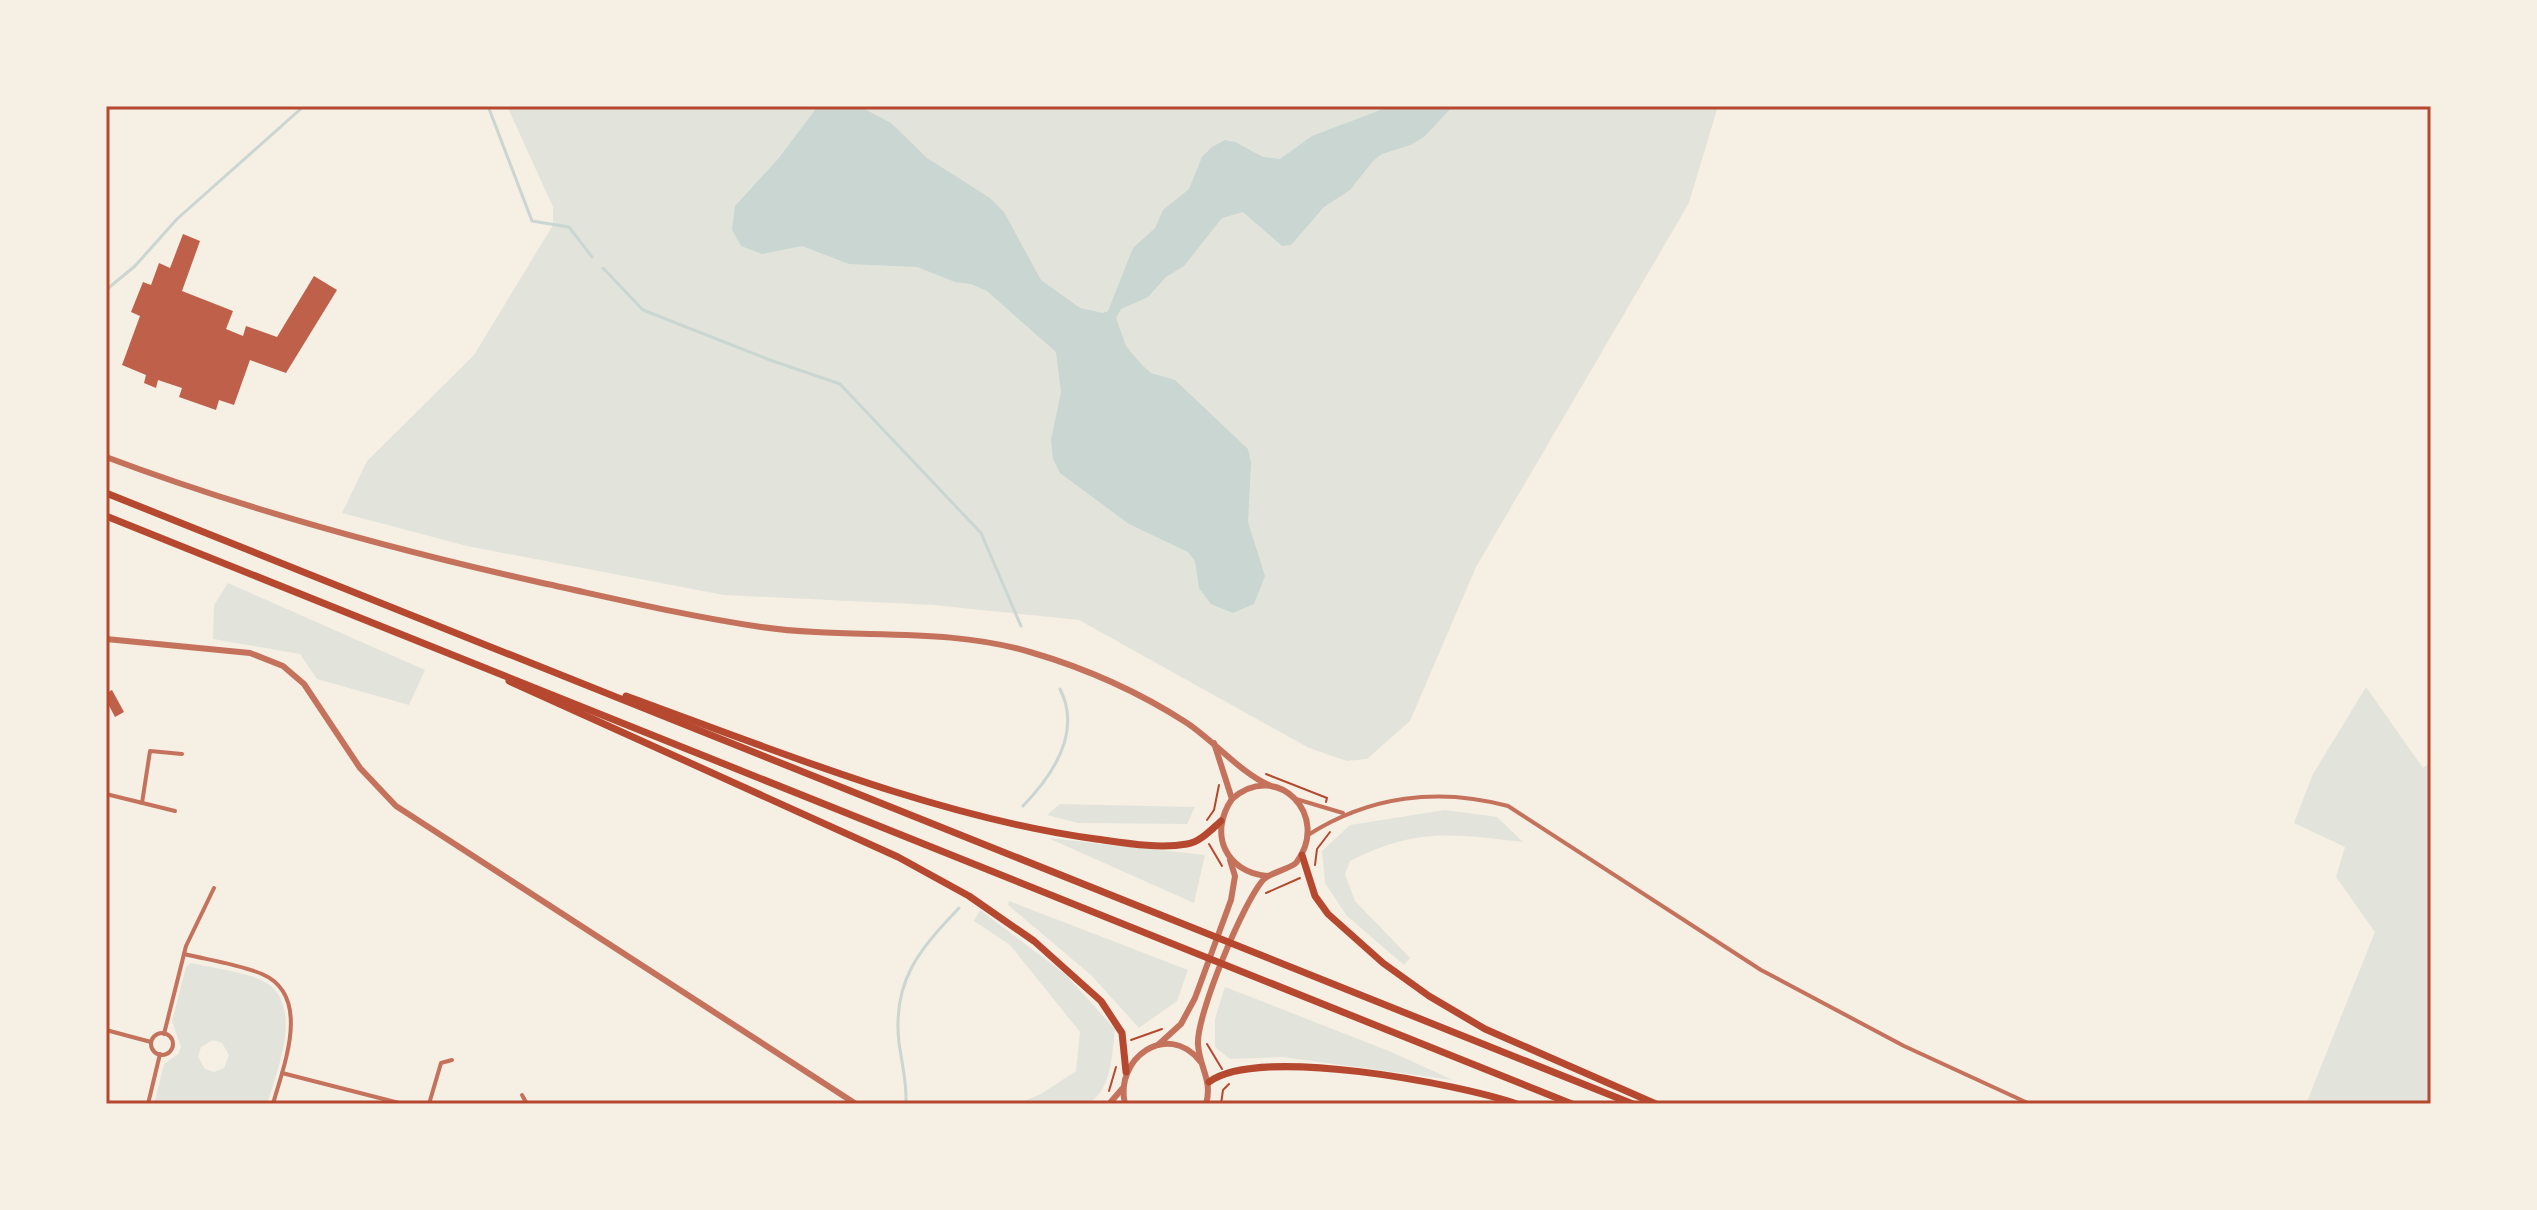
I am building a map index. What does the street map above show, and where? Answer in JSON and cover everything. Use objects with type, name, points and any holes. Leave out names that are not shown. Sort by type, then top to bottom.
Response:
[{"type":"highway","points":[[106,493],[1633,1104]]},
{"type":"highway","points":[[106,516],[1572,1104]]},
{"type":"highway","points":[[478,641],[773,750],[1006,822],[1064,835],[1168,846],[1191,844],[1221,821]]},
{"type":"highway","points":[[472,662],[542,698],[898,857],[969,896],[1034,941],[1101,1001],[1122,1033],[1126,1072]]},
{"type":"highway","points":[[1302,855],[1315,896],[1328,914],[1383,963],[1429,996],[1485,1029],[1656,1104]]},
{"type":"highway","points":[[1209,1082],[1224,1072],[1240,1069],[1282,1068],[1359,1073],[1419,1080],[1517,1104]]},
{"type":"street","points":[[106,457],[315,528],[674,613],[766,628],[946,635],[1030,652],[1107,679],[1169,712],[1234,758],[1252,778],[1296,799],[1343,813]]},
{"type":"street","points":[[106,639],[250,653],[283,666],[304,684],[360,768],[396,806],[856,1104]]},
{"type":"street","points":[[1214,743],[1232,799]]},
{"type":"street","points":[[142,803],[150,751],[182,754]]},
{"type":"street","points":[[1125,1104],[1122,1089],[1126,1072],[1142,1051],[1159,1044],[1181,1024],[1195,998],[1231,900],[1234,882],[1229,858],[1221,841],[1221,821],[1232,799],[1249,788],[1269,785]]},
{"type":"street","points":[[106,794],[175,811]]},
{"type":"street","points":[[1308,835],[1343,813],[1424,796],[1453,795],[1508,806],[1761,970],[1904,1046],[2030,1104]]},
{"type":"street","points":[[1229,858],[1246,872],[1267,876],[1288,869],[1302,855],[1308,835],[1306,816],[1296,799]]},
{"type":"street","points":[[1208,1102],[1209,1082],[1198,1044],[1208,1003],[1246,906],[1267,876]]},
{"type":"street","points":[[164,1034],[184,954],[214,888]]},
{"type":"street","points":[[184,954],[264,975],[275,983],[290,1008],[293,1024],[273,1104]]},
{"type":"street","points":[[106,1030],[151,1042]]},
{"type":"street","points":[[151,1042],[156,1035],[164,1034]]},
{"type":"street","points":[[151,1042],[154,1051],[167,1054],[173,1046],[164,1034]]},
{"type":"street","points":[[1159,1044],[1188,1050],[1203,1065]]},
{"type":"street","points":[[148,1104],[160,1054]]},
{"type":"street","points":[[429,1104],[441,1063],[452,1060]]},
{"type":"street","points":[[282,1073],[403,1104]]},
{"type":"street","points":[[1109,1104],[1122,1089]]},
{"type":"street","points":[[522,1095],[527,1104]]},
{"type":"path","points":[[1263,774],[1292,782],[1327,798],[1326,802]]},
{"type":"path","points":[[1204,824],[1214,810],[1222,780]]},
{"type":"path","points":[[1316,874],[1317,849],[1330,831],[1328,828]]},
{"type":"path","points":[[1206,840],[1226,879],[1234,882]]},
{"type":"path","points":[[1261,897],[1281,884],[1302,877]]},
{"type":"path","points":[[1131,1040],[1169,1024]]},
{"type":"path","points":[[1207,1037],[1213,1059],[1223,1070]]},
{"type":"path","points":[[1104,1096],[1109,1090],[1116,1061]]},
{"type":"path","points":[[1221,1104],[1223,1090],[1229,1081]]},
{"type":"shaded area","points":[[507,106],[1718,106],[1689,203],[1476,567],[1410,721],[1367,759],[1347,761],[1309,748],[1079,620],[933,605],[724,595],[467,546],[342,513],[367,461],[474,355],[553,225],[553,207]]},
{"type":"shaded area","points":[[818,106],[859,106],[891,123],[927,158],[990,198],[1004,212],[1041,280],[1080,308],[1103,313],[1108,311],[1133,248],[1155,228],[1163,210],[1189,189],[1202,157],[1212,147],[1225,140],[1263,157],[1280,159],[1312,136],[1391,106],[1453,106],[1424,137],[1411,145],[1382,154],[1373,161],[1350,190],[1324,207],[1291,245],[1282,246],[1243,212],[1222,218],[1184,266],[1166,277],[1148,297],[1121,309],[1116,318],[1126,346],[1141,364],[1151,373],[1175,380],[1248,449],[1251,463],[1248,522],[1265,576],[1254,604],[1233,613],[1211,604],[1199,588],[1195,561],[1188,552],[1129,524],[1060,473],[1053,459],[1051,440],[1061,392],[1056,352],[987,291],[917,267],[849,264],[802,246],[762,254],[741,246],[732,230],[735,206],[778,159]]},
{"type":"shaded area","points":[[228,583],[425,670],[409,705],[317,679],[300,654],[213,639],[214,605]]},
{"type":"shaded area","points":[[2366,687],[2423,768],[2431,762],[2431,1104],[2306,1104],[2375,932],[2336,877],[2345,847],[2294,823],[2313,774]]},
{"type":"shaded area","points":[[1060,804],[1195,807],[1187,824],[1078,823],[1047,815]]},
{"type":"shaded area","points":[[1445,810],[1497,817],[1523,842],[1455,836],[1415,838],[1350,861],[1345,874],[1355,901],[1410,958],[1404,965],[1347,916],[1325,883],[1322,851],[1350,825]]},
{"type":"shaded area","points":[[1048,838],[1205,855],[1194,903]]},
{"type":"shaded area","points":[[1009,901],[1188,970],[1177,1001],[1139,1028],[1091,975],[1008,905]]},
{"type":"shaded area","points":[[980,910],[1065,974],[1115,1029],[1106,1082],[1095,1099],[1086,1104],[1017,1104],[1041,1094],[1076,1071],[1080,1032],[1010,945],[974,921]]},
{"type":"shaded area","points":[[191,963],[259,979],[274,989],[282,1002],[286,1018],[285,1036],[267,1104],[154,1104],[164,1064],[178,1054],[181,1047],[172,1021],[186,967]],"holes":[[[213,1040],[222,1043],[229,1055],[224,1068],[214,1072],[205,1069],[198,1057],[201,1047]]]},
{"type":"shaded area","points":[[1225,987],[1389,1051],[1453,1080],[1282,1057],[1230,1059],[1215,1047],[1215,1019]]},
{"type":"building","points":[[183,234],[200,241],[182,291],[233,311],[226,329],[243,336],[246,326],[277,337],[314,276],[337,290],[286,373],[250,360],[234,405],[219,400],[216,410],[179,397],[182,388],[158,380],[156,388],[144,383],[146,375],[122,365],[140,316],[131,312],[143,282],[151,285],[159,263],[170,268]]},
{"type":"building","points":[[112,690],[124,712],[115,717],[106,700],[106,693]]},
{"type":"waterway","points":[[106,290],[135,266],[177,219],[304,106]]},
{"type":"waterway","points":[[488,106],[532,221],[569,227],[592,257]]},
{"type":"waterway","points":[[603,268],[643,310],[840,384],[981,533],[1021,626]]},
{"type":"waterway","points":[[1023,806],[1053,767],[1066,737],[1068,721],[1060,689]]},
{"type":"waterway","points":[[906,1104],[898,1021],[904,984],[921,953],[959,908]]}]
